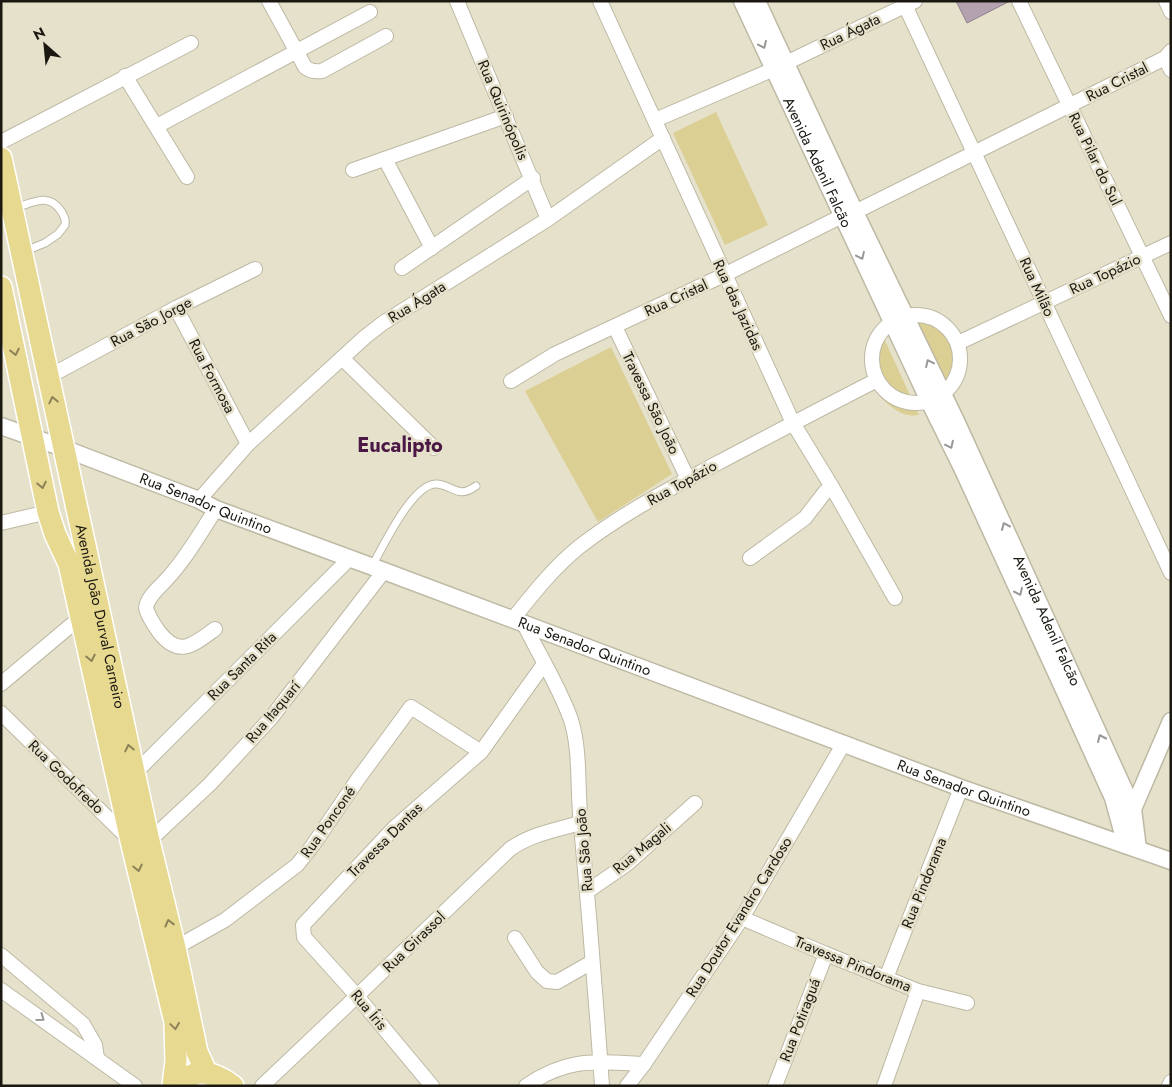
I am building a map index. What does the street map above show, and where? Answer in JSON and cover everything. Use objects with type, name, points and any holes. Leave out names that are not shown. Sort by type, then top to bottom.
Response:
[{"type":"main road","name":"Avenida João Durval Carneiro","points":[[1,158],[134,774],[140,841],[175,948],[198,1052],[206,1072]]},
{"type":"main road","points":[[1,283],[15,289],[29,285]]},
{"type":"main road","name":"Avenida João Durval Carneiro","points":[[1,287],[48,512],[55,534],[69,564],[140,841],[175,1022],[177,1048],[173,1086]]},
{"type":"main road","points":[[179,1086],[192,1076],[206,1072],[225,1080],[233,1086]]},
{"type":"street","points":[[269,1],[305,67],[309,70],[322,71],[386,36]]},
{"type":"street","name":"Rua Quirinópolis","points":[[456,1],[533,178],[548,219]]},
{"type":"street","name":"Rua das Jazidas","points":[[600,1],[664,138],[792,423],[832,487],[895,598]]},
{"type":"street","name":"Avenida Adenil Falcão","points":[[742,1],[758,13],[780,66],[898,319],[929,401],[981,493]]},
{"type":"street","name":"Rua Pilar do Sul","points":[[1019,1],[1171,316]]},
{"type":"street","points":[[1166,1],[1171,12]]},
{"type":"street","name":"Rua Ágata","points":[[655,120],[780,66],[907,3]]},
{"type":"street","name":"Rua Milão","points":[[907,3],[974,152],[1171,573]]},
{"type":"street","points":[[157,126],[370,12]]},
{"type":"street","points":[[1,142],[191,43]]},
{"type":"street","name":"Rua Cristal","points":[[511,381],[555,354],[724,275],[1169,59]]},
{"type":"street","points":[[125,76],[187,177]]},
{"type":"street","points":[[353,170],[506,116]]},
{"type":"street","name":"Rua Ágata","points":[[198,500],[248,444],[342,358],[384,323],[489,258],[664,138]]},
{"type":"street","points":[[385,159],[432,248]]},
{"type":"street","points":[[402,268],[533,178]]},
{"type":"street","name":"Rua Topázio","points":[[958,344],[1171,243]]},
{"type":"street","name":"Rua São Jorge","points":[[48,377],[176,308],[255,269]]},
{"type":"street","name":"Rua Formosa","points":[[176,308],[248,444]]},
{"type":"street","points":[[918,315],[931,317],[942,323],[951,332],[958,344],[960,352],[959,371],[950,388],[929,401],[913,403],[899,400],[886,392],[877,380],[872,364],[873,348],[880,334],[898,319],[918,315]]},
{"type":"street","name":"Avenida Adenil Falcão","points":[[898,319],[943,394],[981,493],[1071,688],[1116,772],[1133,809],[1132,847]]},
{"type":"street","name":"Travessa São João","points":[[615,327],[688,479]]},
{"type":"street","points":[[342,358],[434,448]]},
{"type":"street","name":"Rua Topázio","points":[[518,622],[544,580],[579,547],[634,509],[792,423],[877,380]]},
{"type":"street","name":"Rua Senador Quintino","points":[[1,426],[198,500],[216,509],[961,788],[1171,861]]},
{"type":"street","points":[[750,558],[805,518],[825,492],[832,487]]},
{"type":"street","points":[[215,629],[196,643],[183,647],[176,646],[167,642],[161,635],[146,608],[146,604],[178,568],[216,509]]},
{"type":"street","points":[[1,523],[48,512]]},
{"type":"street","name":"Rua Santa Rita","points":[[134,774],[350,559]]},
{"type":"street","name":"Rua Itaquarí","points":[[140,841],[210,784],[271,718],[378,569]]},
{"type":"street","points":[[1,684],[82,616]]},
{"type":"street","name":"Rua São João","points":[[518,622],[561,694],[575,736],[580,823],[588,891],[602,1086]]},
{"type":"street","name":"Travessa Dantas","points":[[304,937],[303,925],[307,919],[394,828],[481,752],[544,664]]},
{"type":"street","name":"Avenida Adenil Falcão","points":[[1071,688],[1121,823],[1132,847]]},
{"type":"street","name":"Rua Ponconé","points":[[175,948],[225,920],[297,865],[411,708],[481,752]]},
{"type":"street","name":"Rua Godofredo","points":[[1,713],[140,841]]},
{"type":"street","points":[[1116,772],[1129,777],[1136,776],[1170,723]]},
{"type":"street","points":[[1121,823],[1133,809],[1170,723]]},
{"type":"street","name":"Rua Doutor Evandro Cardoso","points":[[627,1086],[644,1064],[742,918],[844,743]]},
{"type":"street","name":"Rua Pindorama","points":[[886,978],[961,788]]},
{"type":"street","name":"Rua Magali","points":[[588,891],[627,864],[695,803]]},
{"type":"street","name":"Rua Girassol","points":[[262,1086],[510,849],[522,840],[580,823]]},
{"type":"street","name":"Travessa Pindorama","points":[[742,918],[918,991],[967,1002]]},
{"type":"street","name":"Rua Íris","points":[[304,937],[358,996],[432,1086]]},
{"type":"street","points":[[515,938],[537,972],[547,981],[557,982],[592,962]]},
{"type":"street","points":[[1,954],[83,1024],[95,1045],[97,1058]]},
{"type":"street","name":"Rua Potiraguá","points":[[775,1086],[826,954]]},
{"type":"street","points":[[1,990],[135,1086]]},
{"type":"street","points":[[884,1086],[918,991]]},
{"type":"street","points":[[526,1086],[558,1068],[578,1063],[644,1064]]},
{"type":"street","points":[[1169,1086],[1171,1082]]},
{"type":"lane","points":[[12,209],[42,200],[49,200],[54,202],[66,219],[66,225],[52,239],[22,252]]},
{"type":"lane","points":[[378,569],[402,515],[420,491],[432,484],[438,484],[460,492],[466,492],[476,486]]},
{"type":"shaded area","points":[[716,112],[768,225],[725,245],[673,133]]},
{"type":"shaded area","points":[[912,319],[927,323],[941,330],[952,346],[956,360],[956,374],[955,386],[950,399]]},
{"type":"shaded area","points":[[883,336],[919,415],[903,414],[893,408],[875,390],[872,380],[873,367]]},
{"type":"shaded area","points":[[611,347],[672,474],[598,522],[525,391]]},
{"type":"building","points":[[956,1],[1010,1],[967,23]]},
{"type":"district","name":"Eucalipto","points":[[400,445]]}]
